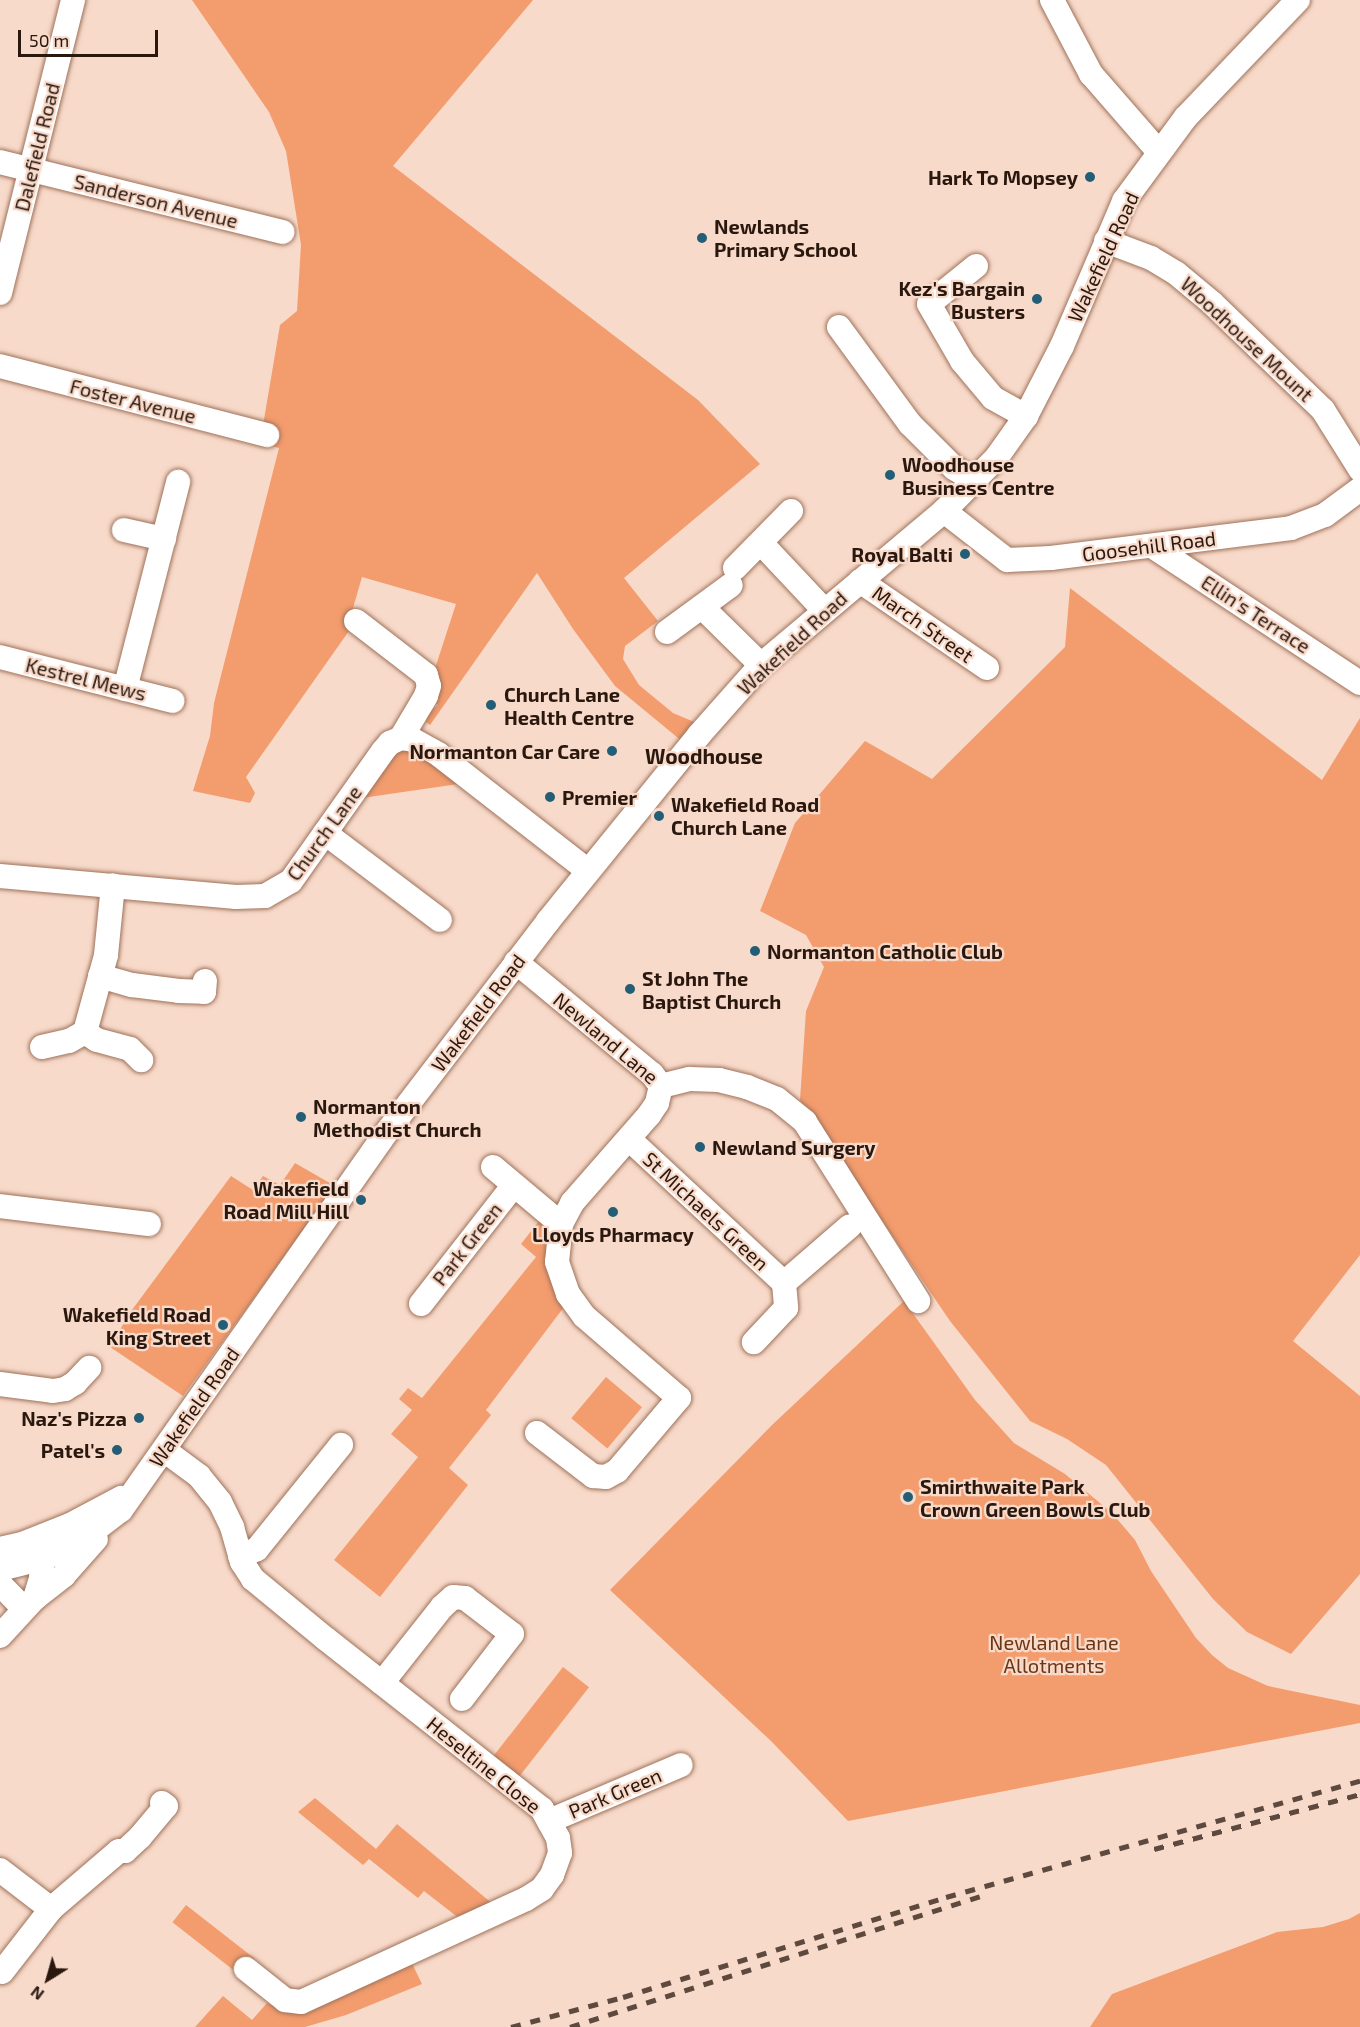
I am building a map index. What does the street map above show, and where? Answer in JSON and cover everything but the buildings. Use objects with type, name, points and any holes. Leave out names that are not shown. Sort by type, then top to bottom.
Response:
[{"type":"street","name":"Dalefield Road","points":[[0,293],[73,0]]},
{"type":"street","points":[[1052,0],[1092,74],[1158,151]]},
{"type":"street","name":"Wakefield Road","points":[[103,1526],[121,1510],[367,1159],[587,870],[699,735],[761,665],[944,511],[975,482],[1026,416],[1062,346],[1124,201],[1158,151],[1240,58],[1298,0]]},
{"type":"street","name":"Sanderson Avenue","points":[[0,162],[282,232]]},
{"type":"street","name":"Woodhouse Mount","points":[[1106,241],[1151,258],[1176,273],[1212,303],[1323,410],[1360,469]]},
{"type":"street","points":[[976,266],[929,304],[962,361],[993,398],[1026,416]]},
{"type":"street","points":[[839,327],[910,424],[954,468],[975,482]]},
{"type":"street","name":"Foster Avenue","points":[[0,366],[267,435]]},
{"type":"street","points":[[125,689],[178,482]]},
{"type":"street","name":"Goosehill Road","points":[[944,511],[1007,560],[1152,546],[1291,528],[1325,515],[1360,489]]},
{"type":"street","points":[[667,632],[702,607],[791,512]]},
{"type":"street","points":[[124,530],[164,539]]},
{"type":"street","points":[[761,543],[824,610]]},
{"type":"street","name":"Ellin's Terrace","points":[[1152,546],[1360,682]]},
{"type":"street","name":"March Street","points":[[860,581],[987,668]]},
{"type":"street","points":[[702,607],[761,665]]},
{"type":"street","name":"Church Lane","points":[[0,876],[236,897],[265,896],[291,881],[383,751],[390,743],[401,738],[426,696],[429,686],[426,675],[356,621]]},
{"type":"street","name":"Kestrel Mews","points":[[0,657],[172,701]]},
{"type":"street","points":[[401,738],[424,744],[587,870]]},
{"type":"street","points":[[325,833],[394,895],[440,920]]},
{"type":"street","points":[[42,1047],[69,1041],[85,1032],[106,955],[113,885]]},
{"type":"street","name":"Newland Lane","points":[[516,962],[652,1074],[661,1086],[690,1079],[719,1080],[747,1086],[777,1099],[805,1122],[918,1301]]},
{"type":"street","points":[[100,976],[132,985],[179,991],[204,992],[205,981]]},
{"type":"street","points":[[85,1032],[97,1040],[130,1049],[141,1060]]},
{"type":"street","points":[[537,1433],[593,1476],[606,1477],[617,1471],[679,1398],[584,1316],[568,1294],[557,1262],[561,1224],[572,1203],[629,1139],[657,1102],[661,1086]]},
{"type":"street","name":"St Michaels Green","points":[[629,1139],[784,1283],[786,1308],[761,1340]]},
{"type":"street","points":[[493,1167],[561,1224]]},
{"type":"street","name":"Park Green","points":[[421,1304],[514,1185]]},
{"type":"street","points":[[0,1206],[149,1224]]},
{"type":"street","name":"St Michaels Green","points":[[784,1283],[838,1230]]},
{"type":"street","points":[[0,1384],[53,1391],[65,1389],[75,1383],[89,1368]]},
{"type":"street","points":[[240,1556],[257,1549],[341,1445]]},
{"type":"street","name":"Heseltine Close","points":[[164,1450],[199,1476],[220,1502],[232,1527],[240,1556],[253,1579],[542,1809],[558,1838],[560,1853],[552,1875],[542,1889],[526,1899],[301,2002],[285,2000],[246,1969]]},
{"type":"street","points":[[0,1569],[129,1496]]},
{"type":"street","points":[[0,1549],[34,1550],[74,1546],[103,1526]]},
{"type":"street","points":[[17,1615],[64,1575],[94,1544],[103,1526]]},
{"type":"street","points":[[17,1615],[41,1578],[34,1550]]},
{"type":"street","points":[[0,1584],[17,1615]]},
{"type":"street","points":[[382,1683],[442,1607],[453,1597],[465,1598],[512,1634],[462,1699]]},
{"type":"street","name":"Park Green","points":[[549,1821],[681,1765]]},
{"type":"street","points":[[2,1972],[51,1909],[119,1851],[125,1851],[166,1806],[162,1803]]},
{"type":"street","points":[[0,1870],[51,1909]]},
{"type":"green space","points":[[192,0],[533,0],[393,166],[698,400],[760,464],[624,578],[658,621],[625,646],[623,659],[639,685],[673,713],[706,727],[689,747],[615,686],[573,629],[537,573],[430,725],[426,722],[427,715],[438,705],[426,696],[456,604],[362,577],[351,615],[356,621],[246,777],[255,793],[250,803],[193,791],[210,736],[214,703],[279,448],[260,443],[280,325],[297,311],[301,245],[286,151],[269,112]]},
{"type":"green space","points":[[1070,588],[1322,780],[1360,718],[1360,1255],[1293,1341],[1360,1396],[1360,1574],[1291,1654],[1247,1632],[1213,1599],[1106,1465],[1067,1439],[1030,1421],[950,1321],[800,1100],[806,1011],[824,967],[806,935],[760,911],[795,823],[865,741],[932,779],[1065,647]]},
{"type":"green space","points":[[401,738],[472,782],[348,800]]},
{"type":"green space","points":[[295,1163],[335,1186],[183,1396],[110,1347],[129,1314],[231,1176],[253,1190],[263,1176],[280,1185]]},
{"type":"green space","points":[[539,1221],[554,1234],[564,1307],[486,1410],[491,1415],[449,1468],[468,1485],[380,1597],[334,1560],[418,1457],[391,1434],[412,1410],[399,1399],[408,1388],[422,1398],[536,1257],[521,1244]]},
{"type":"green space","name":"Newland Lane Allotments","points":[[904,1301],[975,1400],[1014,1443],[1065,1474],[1112,1513],[1135,1540],[1151,1571],[1196,1638],[1212,1655],[1228,1668],[1268,1686],[1360,1705],[1360,1723],[848,1821],[772,1742],[610,1590],[772,1425]]},
{"type":"green space","points":[[606,1377],[642,1407],[607,1449],[571,1418]]},
{"type":"green space","points":[[563,1667],[589,1687],[519,1776],[493,1756]]},
{"type":"green space","points":[[315,1798],[376,1849],[397,1824],[494,1905],[460,1919],[424,1891],[418,1898],[369,1859],[363,1865],[298,1812]]},
{"type":"green space","points":[[186,1905],[255,1959],[241,1976],[172,1922]]},
{"type":"green space","points":[[1360,1913],[1360,2027],[1090,2027],[1112,1994],[1277,1932],[1323,1927]]},
{"type":"green space","points":[[407,1953],[422,1984],[346,2015],[305,2027],[195,2027],[223,1996],[252,2020],[267,2003],[276,2007]]},
{"type":"railway","points":[[511,2027],[623,1997],[946,1897],[1360,1781]]},
{"type":"railway","points":[[1154,1849],[1360,1794]]},
{"type":"railway","points":[[570,2027],[983,1895]]},
{"type":"place","name":"Hark To Mopsey","points":[[1090,177]]},
{"type":"place","name":"Newlands Primary School","points":[[702,238]]},
{"type":"place","name":"Kez's Bargain Busters","points":[[1037,299]]},
{"type":"place","name":"Woodhouse Business Centre","points":[[890,475]]},
{"type":"place","name":"Royal Balti","points":[[965,554]]},
{"type":"place","name":"Church Lane Health Centre","points":[[491,705]]},
{"type":"place","name":"Normanton Car Care","points":[[612,751]]},
{"type":"place","name":"Premier","points":[[550,797]]},
{"type":"place","name":"Wakefield Road Church Lane","points":[[659,816]]},
{"type":"place","name":"Normanton Catholic Club","points":[[755,951]]},
{"type":"place","name":"St John The Baptist Church","points":[[630,989]]},
{"type":"place","name":"Normanton Methodist Church","points":[[301,1117]]},
{"type":"place","name":"Newland Surgery","points":[[700,1147]]},
{"type":"place","name":"Wakefield Road Mill Hill","points":[[361,1200]]},
{"type":"place","name":"Lloyds Pharmacy","points":[[613,1212]]},
{"type":"place","name":"Wakefield Road King Street","points":[[223,1325]]},
{"type":"place","name":"Naz's Pizza","points":[[139,1418]]},
{"type":"place","name":"Patel's","points":[[117,1450]]},
{"type":"place","name":"Smirthwaite Park Crown Green Bowls Club","points":[[908,1497]]},
{"type":"district","name":"Woodhouse","points":[[704,756]]}]
